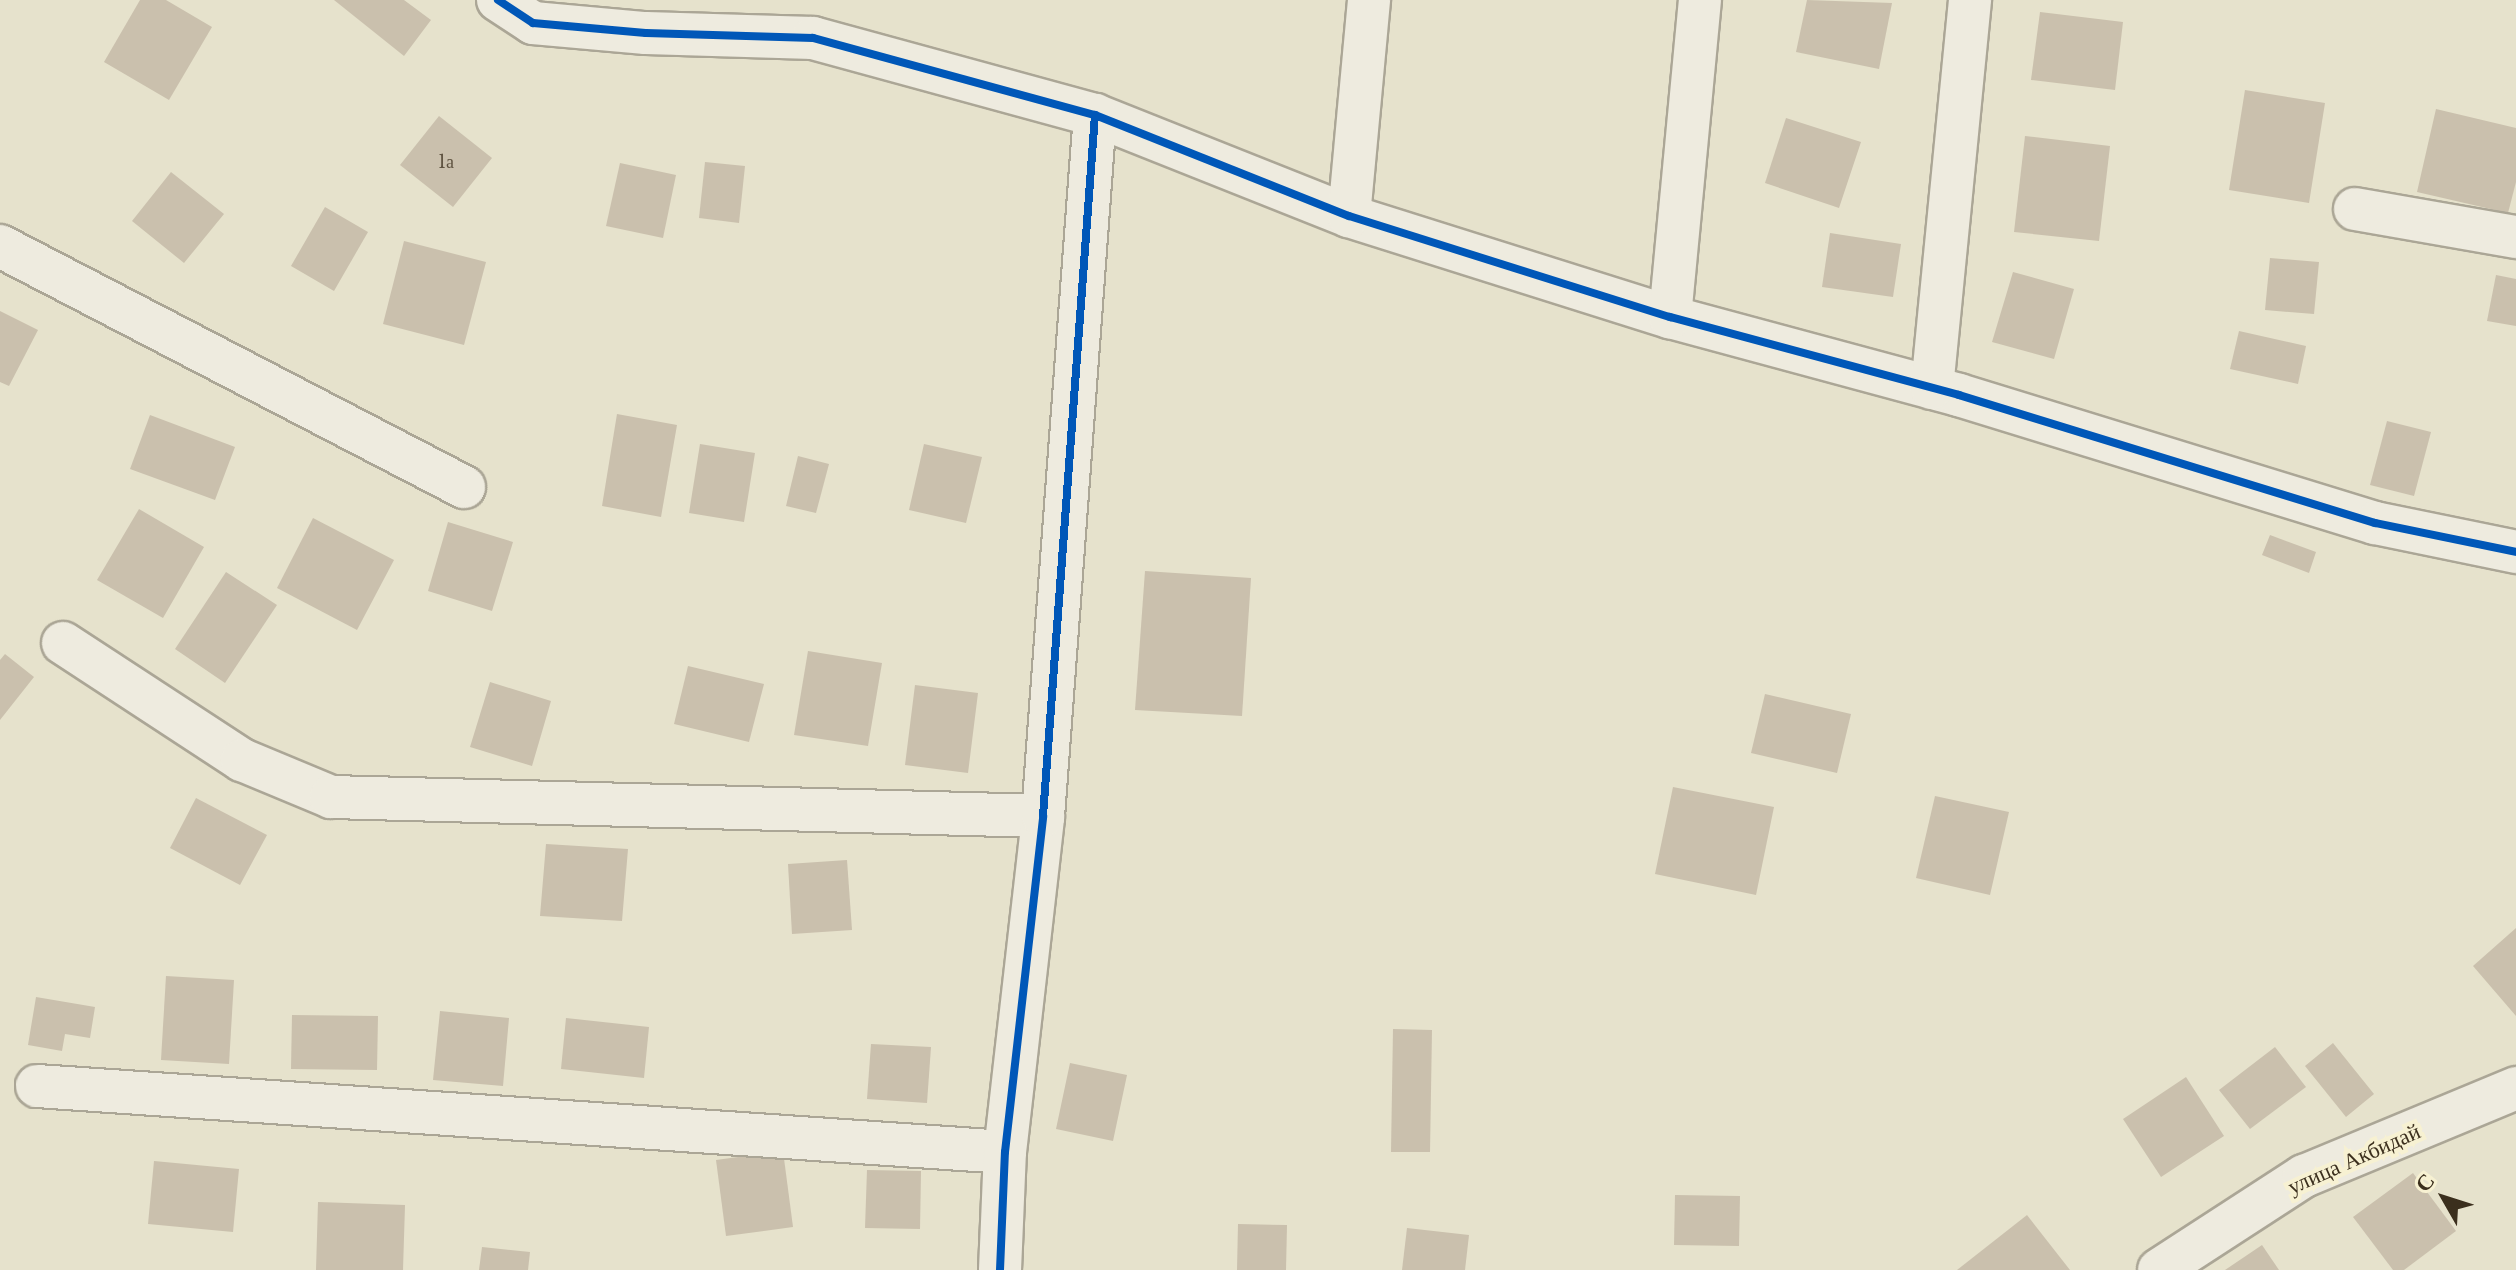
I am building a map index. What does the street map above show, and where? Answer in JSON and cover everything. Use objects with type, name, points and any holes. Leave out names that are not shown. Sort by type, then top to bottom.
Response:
[{"type":"street","points":[[498,0],[533,23],[655,17],[813,38],[1095,115],[1349,216],[1670,317],[1932,388],[2375,523],[2516,552]]},
{"type":"street","points":[[1349,216],[1369,0]]},
{"type":"street","points":[[1670,317],[1700,0]]},
{"type":"street","points":[[1932,388],[1970,0]]},
{"type":"street","points":[[1000,1270],[1005,1152],[1043,816],[1095,115]]},
{"type":"street","points":[[2355,209],[2516,237]]},
{"type":"street","points":[[0,246],[464,487]]},
{"type":"street","points":[[63,643],[242,760],[331,797],[1043,816]]},
{"type":"street","points":[[37,1086],[1005,1152]]},
{"type":"street","name":"улица Акбидай","points":[[2159,1270],[2304,1176],[2516,1088]]},
{"type":"building","points":[[140,0],[166,0],[212,27],[169,100],[104,62]]},
{"type":"building","points":[[334,0],[404,0],[431,20],[404,56]]},
{"type":"building","points":[[1807,0],[1892,3],[1879,69],[1796,52]]},
{"type":"building","points":[[2040,12],[2123,22],[2115,90],[2031,80]]},
{"type":"building","points":[[2245,90],[2325,103],[2309,203],[2229,190]]},
{"type":"building","points":[[2436,109],[2516,128],[2516,182],[2508,213],[2417,192]]},
{"type":"building","points":[[439,116],[492,158],[453,207],[400,165]]},
{"type":"building","points":[[1786,118],[1861,142],[1839,208],[1765,183]]},
{"type":"building","points":[[2025,136],[2110,146],[2099,241],[2014,232]]},
{"type":"building","points":[[705,162],[745,166],[739,223],[699,218]]},
{"type":"building","points":[[620,163],[676,175],[663,238],[606,226]]},
{"type":"building","points":[[171,172],[224,214],[184,263],[132,221]]},
{"type":"building","points":[[325,207],[368,232],[334,291],[291,266]]},
{"type":"building","points":[[1830,233],[1901,244],[1893,297],[1822,287]]},
{"type":"building","points":[[404,241],[486,262],[464,345],[383,324]]},
{"type":"building","points":[[2270,258],[2319,262],[2314,314],[2265,310]]},
{"type":"building","points":[[2013,272],[2074,289],[2054,359],[1992,342]]},
{"type":"building","points":[[2496,275],[2516,279],[2516,326],[2487,321]]},
{"type":"building","points":[[0,311],[38,330],[9,386],[0,382]]},
{"type":"building","points":[[2239,331],[2306,346],[2298,384],[2230,369]]},
{"type":"building","points":[[617,414],[677,425],[661,517],[602,506]]},
{"type":"building","points":[[150,415],[235,447],[215,500],[130,469]]},
{"type":"building","points":[[2387,421],[2431,432],[2414,496],[2370,485]]},
{"type":"building","points":[[700,444],[755,453],[744,522],[689,513]]},
{"type":"building","points":[[924,444],[982,457],[966,523],[909,510]]},
{"type":"building","points":[[798,456],[829,464],[816,513],[786,506]]},
{"type":"building","points":[[139,509],[204,547],[163,618],[97,580]]},
{"type":"building","points":[[313,518],[394,560],[357,630],[277,588]]},
{"type":"building","points":[[448,522],[513,542],[492,611],[428,591]]},
{"type":"building","points":[[2270,535],[2316,552],[2309,573],[2262,555]]},
{"type":"building","points":[[1145,571],[1251,578],[1242,716],[1135,710]]},
{"type":"building","points":[[226,572],[277,605],[225,683],[175,649]]},
{"type":"building","points":[[808,651],[882,663],[868,746],[794,735]]},
{"type":"building","points":[[5,654],[34,677],[0,720],[0,660]]},
{"type":"building","points":[[688,666],[764,684],[749,742],[674,724]]},
{"type":"building","points":[[490,682],[551,701],[532,766],[470,747]]},
{"type":"building","points":[[915,685],[978,693],[968,773],[905,765]]},
{"type":"building","points":[[1765,694],[1851,714],[1837,773],[1751,753]]},
{"type":"building","points":[[1673,787],[1774,807],[1756,895],[1655,874]]},
{"type":"building","points":[[1935,796],[2009,812],[1990,895],[1916,878]]},
{"type":"building","points":[[196,798],[267,835],[240,885],[170,848]]},
{"type":"building","points":[[546,844],[628,849],[622,921],[540,916]]},
{"type":"building","points":[[847,860],[852,930],[792,934],[788,864]]},
{"type":"building","points":[[2516,928],[2516,1016],[2473,966]]},
{"type":"building","points":[[166,976],[234,980],[229,1064],[161,1060]]},
{"type":"building","points":[[36,997],[95,1007],[90,1038],[65,1034],[62,1051],[28,1045]]},
{"type":"building","points":[[440,1011],[509,1018],[503,1086],[433,1080]]},
{"type":"building","points":[[292,1015],[378,1016],[377,1070],[291,1069]]},
{"type":"building","points":[[566,1018],[649,1027],[644,1078],[561,1069]]},
{"type":"building","points":[[1393,1029],[1432,1030],[1430,1152],[1391,1152]]},
{"type":"building","points":[[2333,1043],[2374,1094],[2346,1117],[2305,1066]]},
{"type":"building","points":[[871,1044],[931,1047],[927,1103],[867,1099]]},
{"type":"building","points":[[2275,1047],[2306,1087],[2250,1129],[2219,1090]]},
{"type":"building","points":[[1070,1063],[1127,1075],[1113,1141],[1056,1129]]},
{"type":"building","points":[[2186,1077],[2224,1136],[2161,1177],[2123,1119]]},
{"type":"building","points":[[783,1151],[793,1227],[726,1236],[716,1160]]},
{"type":"building","points":[[154,1161],[239,1169],[233,1232],[148,1224]]},
{"type":"building","points":[[867,1170],[921,1171],[920,1229],[865,1228]]},
{"type":"building","points":[[2413,1173],[2456,1231],[2404,1270],[2393,1270],[2353,1217]]},
{"type":"building","points":[[1675,1195],[1740,1196],[1739,1246],[1674,1245]]},
{"type":"building","points":[[318,1202],[405,1205],[403,1270],[316,1270]]},
{"type":"building","points":[[2027,1215],[2070,1270],[1957,1270]]},
{"type":"building","points":[[1238,1224],[1287,1225],[1286,1270],[1237,1270]]},
{"type":"building","points":[[1407,1228],[1469,1235],[1465,1270],[1402,1270]]},
{"type":"building","points":[[2262,1245],[2279,1270],[2225,1270]]},
{"type":"building","points":[[482,1247],[530,1252],[528,1270],[479,1270]]},
{"type":"cycle path","points":[[498,0],[533,23],[646,33],[813,38],[1095,115],[1349,216],[1670,317],[1959,395],[2375,523],[2516,552]]},
{"type":"cycle path","points":[[1000,1270],[1005,1152],[1043,816],[1095,115]]}]
